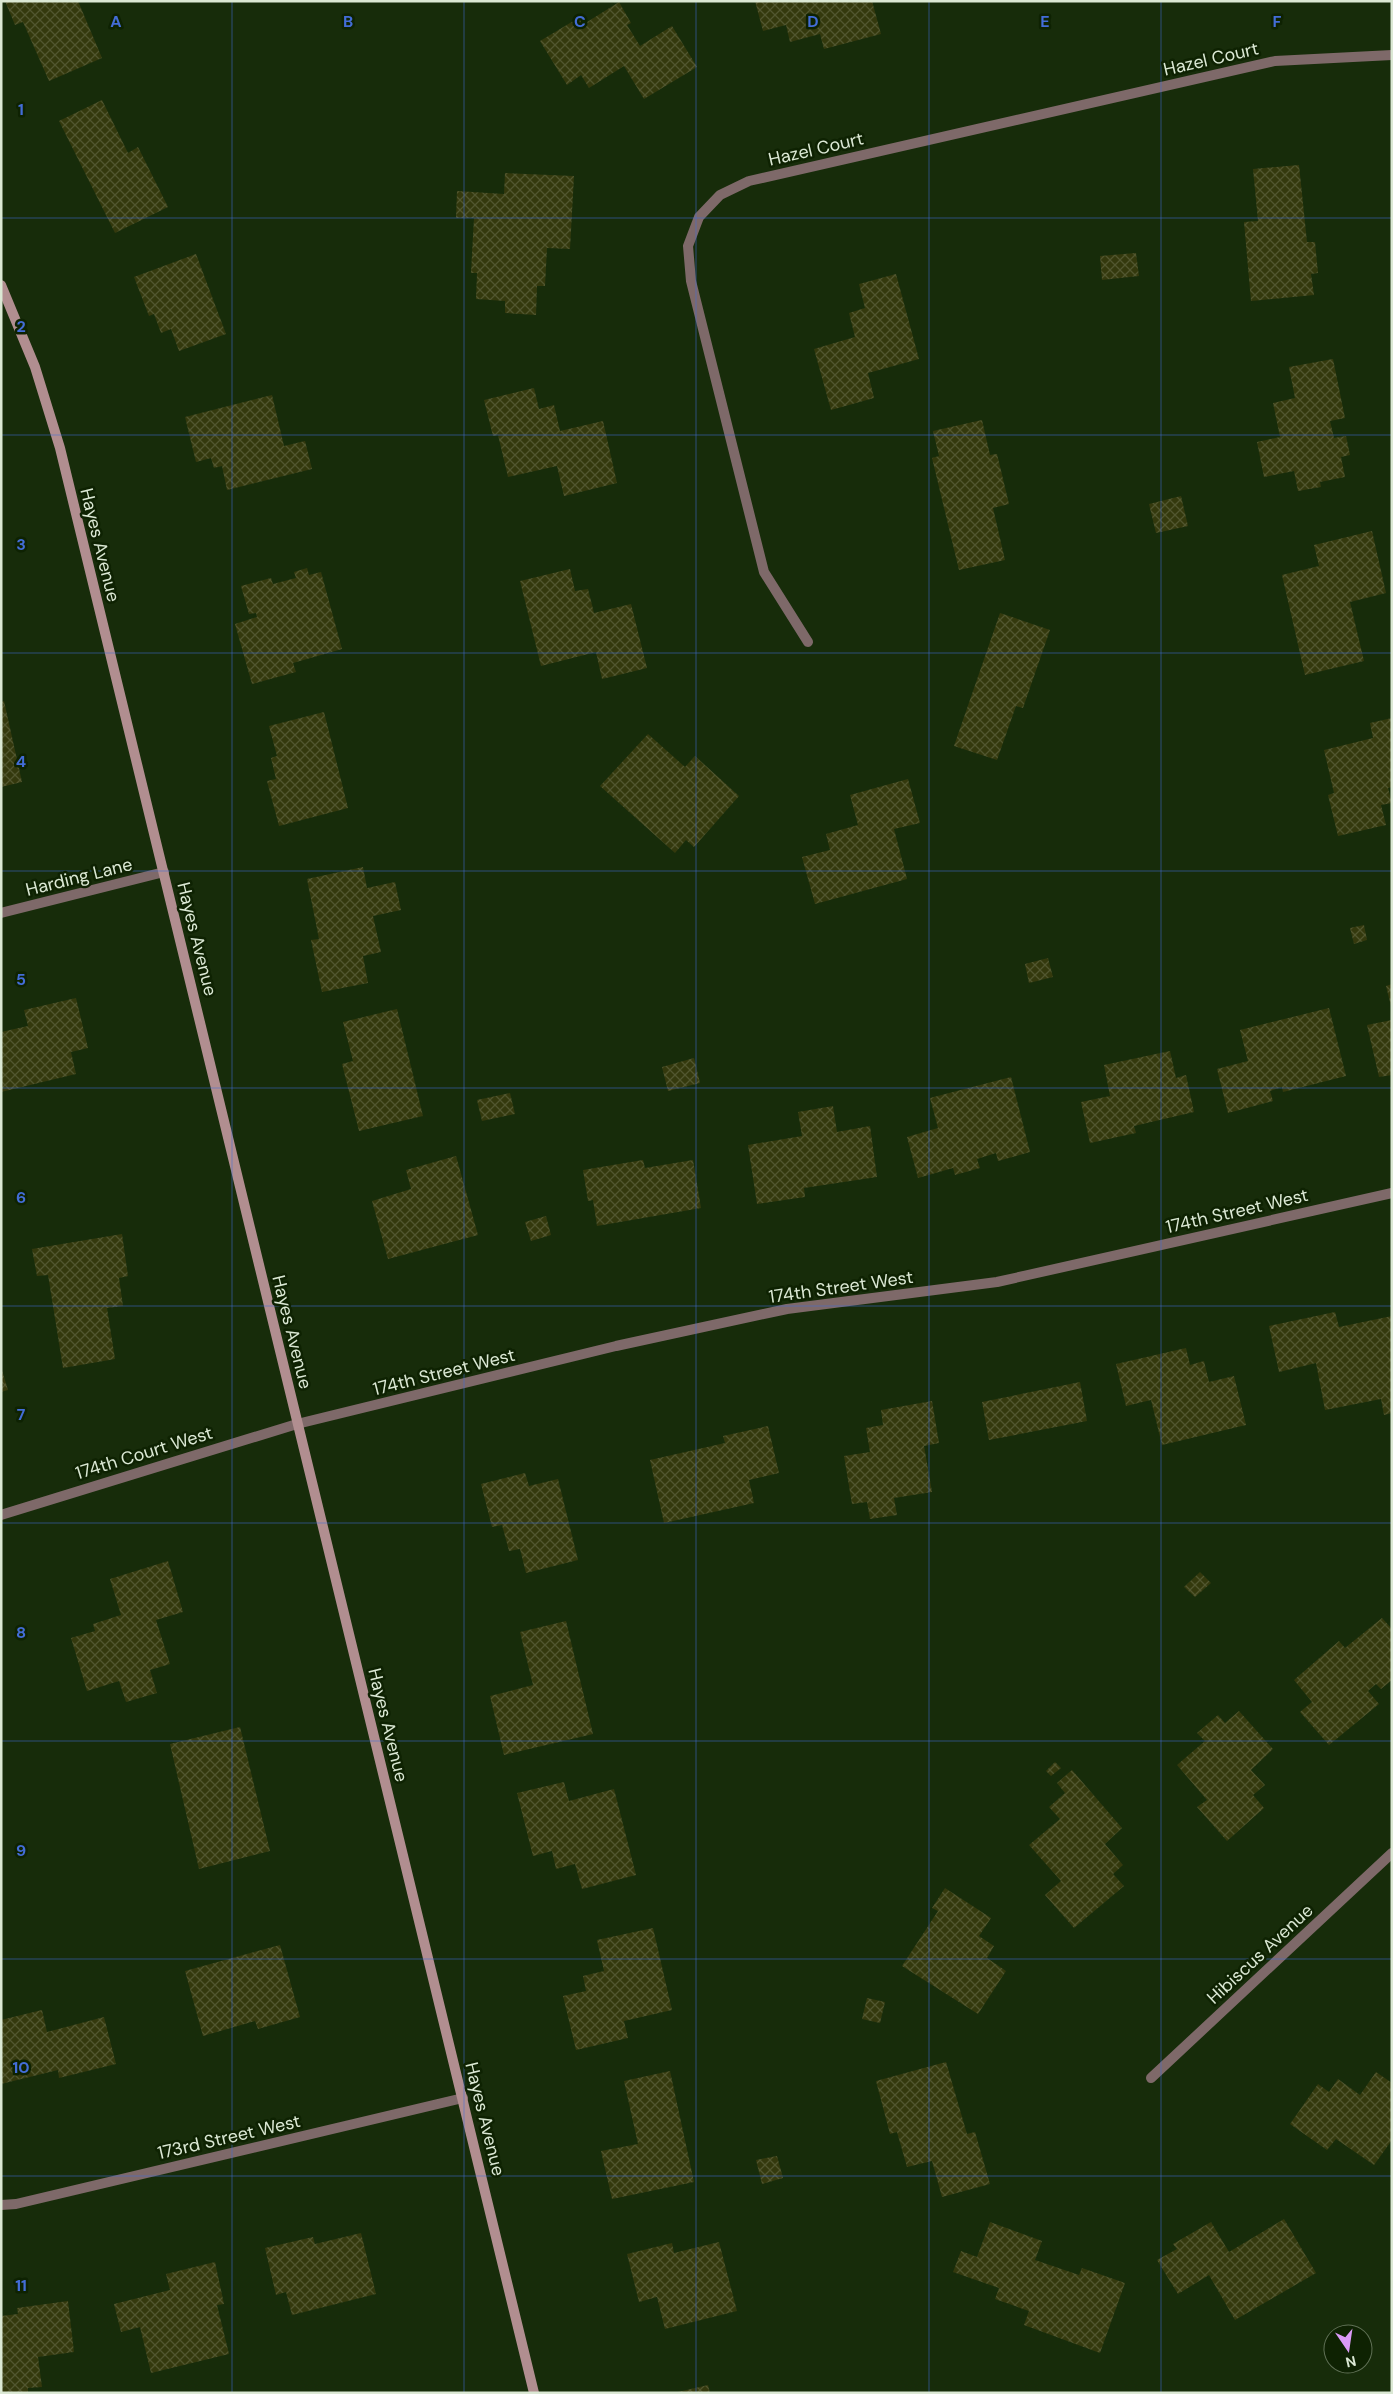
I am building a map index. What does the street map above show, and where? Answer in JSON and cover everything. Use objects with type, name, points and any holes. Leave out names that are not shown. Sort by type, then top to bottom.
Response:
[{"type":"street","name":"Hazel Court","points":[[808,642],[764,572],[691,281],[688,246],[699,217],[720,195],[749,181],[1275,61],[1392,55]]},
{"type":"street","name":"Hayes Avenue","points":[[1,285],[35,366],[60,448],[297,1424],[464,2098],[534,2393]]},
{"type":"street","name":"Harding Lane","points":[[1,913],[164,872]]},
{"type":"street","name":"174th Street West","points":[[297,1424],[616,1346],[787,1309],[997,1282],[1392,1193]]},
{"type":"street","name":"174th Court West","points":[[1,1515],[297,1424]]},
{"type":"street","name":"Hibiscus Avenue","points":[[1151,2078],[1392,1853]]},
{"type":"street","name":"173rd Street West","points":[[1,2205],[16,2204],[464,2098]]},
{"type":"building","points":[[5,1],[78,1],[102,58],[49,81],[23,22],[15,25]]},
{"type":"building","points":[[755,1],[872,1],[881,34],[824,49],[820,34],[790,42],[786,25],[763,31]]},
{"type":"building","points":[[619,2],[631,23],[627,25],[640,46],[672,26],[697,67],[644,99],[624,66],[589,88],[581,75],[567,85],[540,41],[580,17],[584,24]]},
{"type":"building","points":[[102,100],[128,153],[138,147],[168,207],[115,233],[59,121]]},
{"type":"building","points":[[1299,165],[1307,242],[1315,242],[1318,273],[1311,274],[1314,295],[1251,301],[1244,222],[1258,221],[1253,169]]},
{"type":"building","points":[[505,173],[574,176],[570,249],[547,248],[545,286],[537,286],[536,315],[505,313],[505,301],[476,299],[477,273],[471,273],[474,218],[456,218],[457,191],[504,194]]},
{"type":"building","points":[[1136,253],[1139,276],[1102,280],[1100,256]]},
{"type":"building","points":[[196,254],[226,334],[179,351],[171,329],[161,333],[154,314],[149,316],[134,277]]},
{"type":"building","points":[[896,274],[919,359],[868,373],[874,398],[831,410],[814,349],[855,337],[849,313],[865,308],[859,284]]},
{"type":"building","points":[[1333,359],[1345,418],[1330,421],[1334,438],[1346,436],[1350,455],[1341,457],[1345,477],[1320,482],[1321,487],[1298,491],[1294,471],[1264,477],[1257,442],[1280,437],[1273,403],[1295,398],[1289,367]]},
{"type":"building","points":[[534,388],[539,409],[554,405],[560,431],[603,421],[617,483],[564,496],[557,466],[508,477],[498,435],[493,436],[484,400]]},
{"type":"building","points":[[272,395],[284,446],[305,441],[312,469],[227,490],[222,466],[214,468],[211,458],[196,462],[185,417]]},
{"type":"building","points":[[982,420],[990,455],[997,454],[1009,504],[993,508],[1005,560],[959,570],[932,458],[939,456],[933,431]]},
{"type":"building","points":[[1181,496],[1188,526],[1156,533],[1149,504]]},
{"type":"building","points":[[1372,531],[1386,593],[1350,602],[1364,661],[1305,675],[1282,575],[1319,566],[1314,545]]},
{"type":"building","points":[[307,568],[309,575],[321,572],[342,649],[293,663],[296,672],[252,684],[235,624],[257,617],[256,613],[249,614],[241,586],[271,578],[273,584],[296,578],[294,572]]},
{"type":"building","points":[[570,569],[575,591],[588,589],[594,613],[631,604],[647,668],[602,679],[596,652],[541,666],[520,581]]},
{"type":"building","points":[[1000,613],[1050,630],[1023,708],[1016,706],[997,760],[954,746]]},
{"type":"building","points":[[4,701],[22,782],[1,787],[1,702]]},
{"type":"building","points":[[324,712],[348,808],[279,826],[267,781],[276,779],[271,758],[277,756],[269,726]]},
{"type":"building","points":[[1392,718],[1392,787],[1388,788],[1392,803],[1381,805],[1386,825],[1338,836],[1328,795],[1334,793],[1324,750],[1373,738],[1370,723]]},
{"type":"building","points":[[648,734],[685,767],[695,756],[739,796],[694,847],[686,840],[675,853],[600,786]]},
{"type":"building","points":[[908,779],[920,823],[894,829],[907,879],[815,904],[802,857],[830,850],[826,834],[858,825],[850,795]]},
{"type":"building","points":[[363,867],[367,888],[395,882],[401,910],[373,916],[381,952],[363,956],[368,983],[322,992],[311,940],[319,939],[307,879]]},
{"type":"building","points":[[1364,925],[1367,940],[1354,944],[1350,928]]},
{"type":"building","points":[[1048,958],[1053,977],[1029,983],[1025,964]]},
{"type":"building","points":[[1392,984],[1392,1006],[1391,1006],[1386,986]]},
{"type":"building","points":[[76,998],[88,1048],[71,1052],[76,1074],[1,1092],[1,1032],[28,1026],[24,1010]]},
{"type":"building","points":[[1329,1008],[1346,1076],[1283,1092],[1282,1087],[1270,1091],[1273,1101],[1228,1113],[1217,1069],[1248,1061],[1240,1030]]},
{"type":"building","points":[[397,1009],[423,1116],[359,1131],[342,1064],[353,1061],[343,1022]]},
{"type":"building","points":[[1392,1020],[1392,1075],[1379,1077],[1367,1025]]},
{"type":"building","points":[[1170,1051],[1176,1078],[1186,1075],[1194,1112],[1134,1126],[1136,1133],[1090,1143],[1081,1102],[1110,1096],[1104,1065]]},
{"type":"building","points":[[694,1058],[700,1083],[668,1091],[662,1067]]},
{"type":"building","points":[[1011,1077],[1030,1152],[998,1161],[996,1153],[977,1159],[980,1168],[955,1175],[953,1168],[918,1178],[907,1137],[938,1128],[930,1098]]},
{"type":"building","points":[[510,1093],[515,1114],[482,1121],[477,1100]]},
{"type":"building","points":[[833,1106],[837,1132],[870,1126],[877,1177],[804,1188],[805,1197],[757,1204],[748,1145],[802,1136],[798,1112]]},
{"type":"building","points":[[456,1156],[478,1235],[388,1259],[372,1201],[411,1189],[406,1170]]},
{"type":"building","points":[[643,1160],[645,1168],[693,1160],[701,1208],[597,1226],[593,1200],[588,1201],[583,1170]]},
{"type":"building","points":[[546,1216],[551,1235],[531,1241],[525,1222]]},
{"type":"building","points":[[122,1234],[128,1276],[119,1278],[123,1306],[107,1308],[115,1359],[63,1368],[48,1275],[37,1276],[32,1249]]},
{"type":"building","points":[[1335,1312],[1339,1327],[1392,1316],[1392,1413],[1384,1415],[1381,1399],[1325,1410],[1316,1363],[1279,1372],[1269,1326]]},
{"type":"building","points":[[1186,1348],[1190,1365],[1204,1361],[1209,1382],[1234,1376],[1246,1425],[1162,1445],[1151,1400],[1126,1406],[1116,1364]]},
{"type":"building","points":[[1,1367],[8,1390],[1,1392]]},
{"type":"building","points":[[1080,1382],[1087,1421],[989,1440],[982,1402]]},
{"type":"building","points":[[932,1401],[939,1443],[924,1446],[932,1492],[894,1498],[897,1515],[870,1519],[867,1502],[852,1504],[844,1456],[870,1452],[866,1428],[883,1425],[881,1410]]},
{"type":"building","points":[[768,1426],[779,1473],[749,1480],[754,1503],[664,1523],[650,1460],[725,1443],[723,1436]]},
{"type":"building","points":[[525,1473],[529,1486],[558,1479],[578,1560],[526,1573],[520,1549],[509,1551],[502,1525],[492,1527],[481,1484]]},
{"type":"building","points":[[168,1561],[183,1612],[156,1620],[170,1664],[150,1670],[157,1693],[126,1702],[119,1681],[87,1691],[71,1638],[95,1631],[93,1624],[121,1615],[110,1579]]},
{"type":"building","points":[[1200,1572],[1211,1583],[1195,1597],[1184,1587]]},
{"type":"building","points":[[1382,1618],[1392,1629],[1392,1680],[1381,1689],[1376,1684],[1368,1691],[1379,1704],[1329,1745],[1300,1712],[1312,1702],[1294,1680],[1339,1641],[1345,1648]]},
{"type":"building","points":[[566,1621],[593,1734],[504,1755],[490,1696],[533,1685],[520,1632]]},
{"type":"building","points":[[1239,1711],[1273,1749],[1251,1770],[1265,1785],[1253,1795],[1264,1808],[1227,1841],[1197,1807],[1207,1800],[1177,1765],[1205,1741],[1197,1733],[1218,1715],[1225,1723]]},
{"type":"building","points":[[240,1727],[270,1851],[199,1869],[170,1744]]},
{"type":"building","points":[[1055,1762],[1061,1768],[1051,1776],[1046,1771]]},
{"type":"building","points":[[1072,1770],[1122,1828],[1105,1844],[1123,1865],[1113,1874],[1124,1886],[1074,1928],[1045,1895],[1061,1881],[1029,1845],[1060,1819],[1049,1807],[1065,1793],[1057,1783]]},
{"type":"building","points":[[564,1782],[569,1801],[614,1789],[636,1875],[582,1889],[575,1864],[556,1869],[552,1851],[533,1856],[517,1793]]},
{"type":"building","points":[[945,1888],[991,1918],[979,1936],[994,1946],[987,1958],[1006,1971],[978,2014],[902,1966],[938,1911],[932,1908]]},
{"type":"building","points":[[653,1928],[672,2010],[624,2021],[628,2038],[576,2050],[563,1996],[586,1991],[583,1976],[604,1971],[597,1940]]},
{"type":"building","points":[[280,1945],[300,2017],[258,2029],[255,2021],[203,2036],[185,1971]]},
{"type":"building","points":[[867,1998],[885,2002],[880,2023],[862,2019]]},
{"type":"building","points":[[42,2010],[47,2032],[104,2017],[116,2064],[59,2078],[58,2070],[1,2084],[1,2020]]},
{"type":"building","points":[[946,2062],[967,2134],[975,2132],[990,2184],[942,2197],[932,2161],[907,2167],[897,2132],[890,2134],[876,2081]]},
{"type":"building","points":[[670,2071],[694,2182],[612,2199],[601,2151],[638,2144],[624,2081]]},
{"type":"building","points":[[1376,2072],[1392,2083],[1392,2140],[1374,2165],[1336,2139],[1327,2150],[1290,2124],[1318,2084],[1329,2092],[1338,2079],[1360,2095]]},
{"type":"building","points":[[777,2156],[783,2178],[762,2184],[756,2160]]},
{"type":"building","points":[[1284,2219],[1316,2273],[1235,2320],[1209,2275],[1178,2294],[1157,2260],[1177,2249],[1173,2244],[1211,2222],[1229,2252]]},
{"type":"building","points":[[990,2222],[1042,2241],[1035,2260],[1079,2275],[1082,2268],[1125,2283],[1100,2353],[1024,2325],[1029,2311],[995,2299],[999,2288],[953,2272],[961,2251],[977,2257]]},
{"type":"building","points":[[361,2233],[376,2294],[292,2315],[286,2292],[276,2295],[265,2248],[313,2237],[315,2244]]},
{"type":"building","points":[[719,2242],[737,2311],[665,2329],[657,2297],[639,2302],[627,2254],[672,2243],[674,2253]]},
{"type":"building","points":[[215,2262],[224,2304],[217,2305],[229,2354],[151,2373],[140,2327],[121,2332],[114,2304],[170,2290],[166,2274]]},
{"type":"building","points":[[68,2301],[74,2352],[38,2357],[42,2387],[28,2388],[28,2393],[1,2393],[1,2316],[18,2314],[17,2308]]},
{"type":"building","points":[[708,2385],[710,2393],[678,2393],[678,2392]]}]
